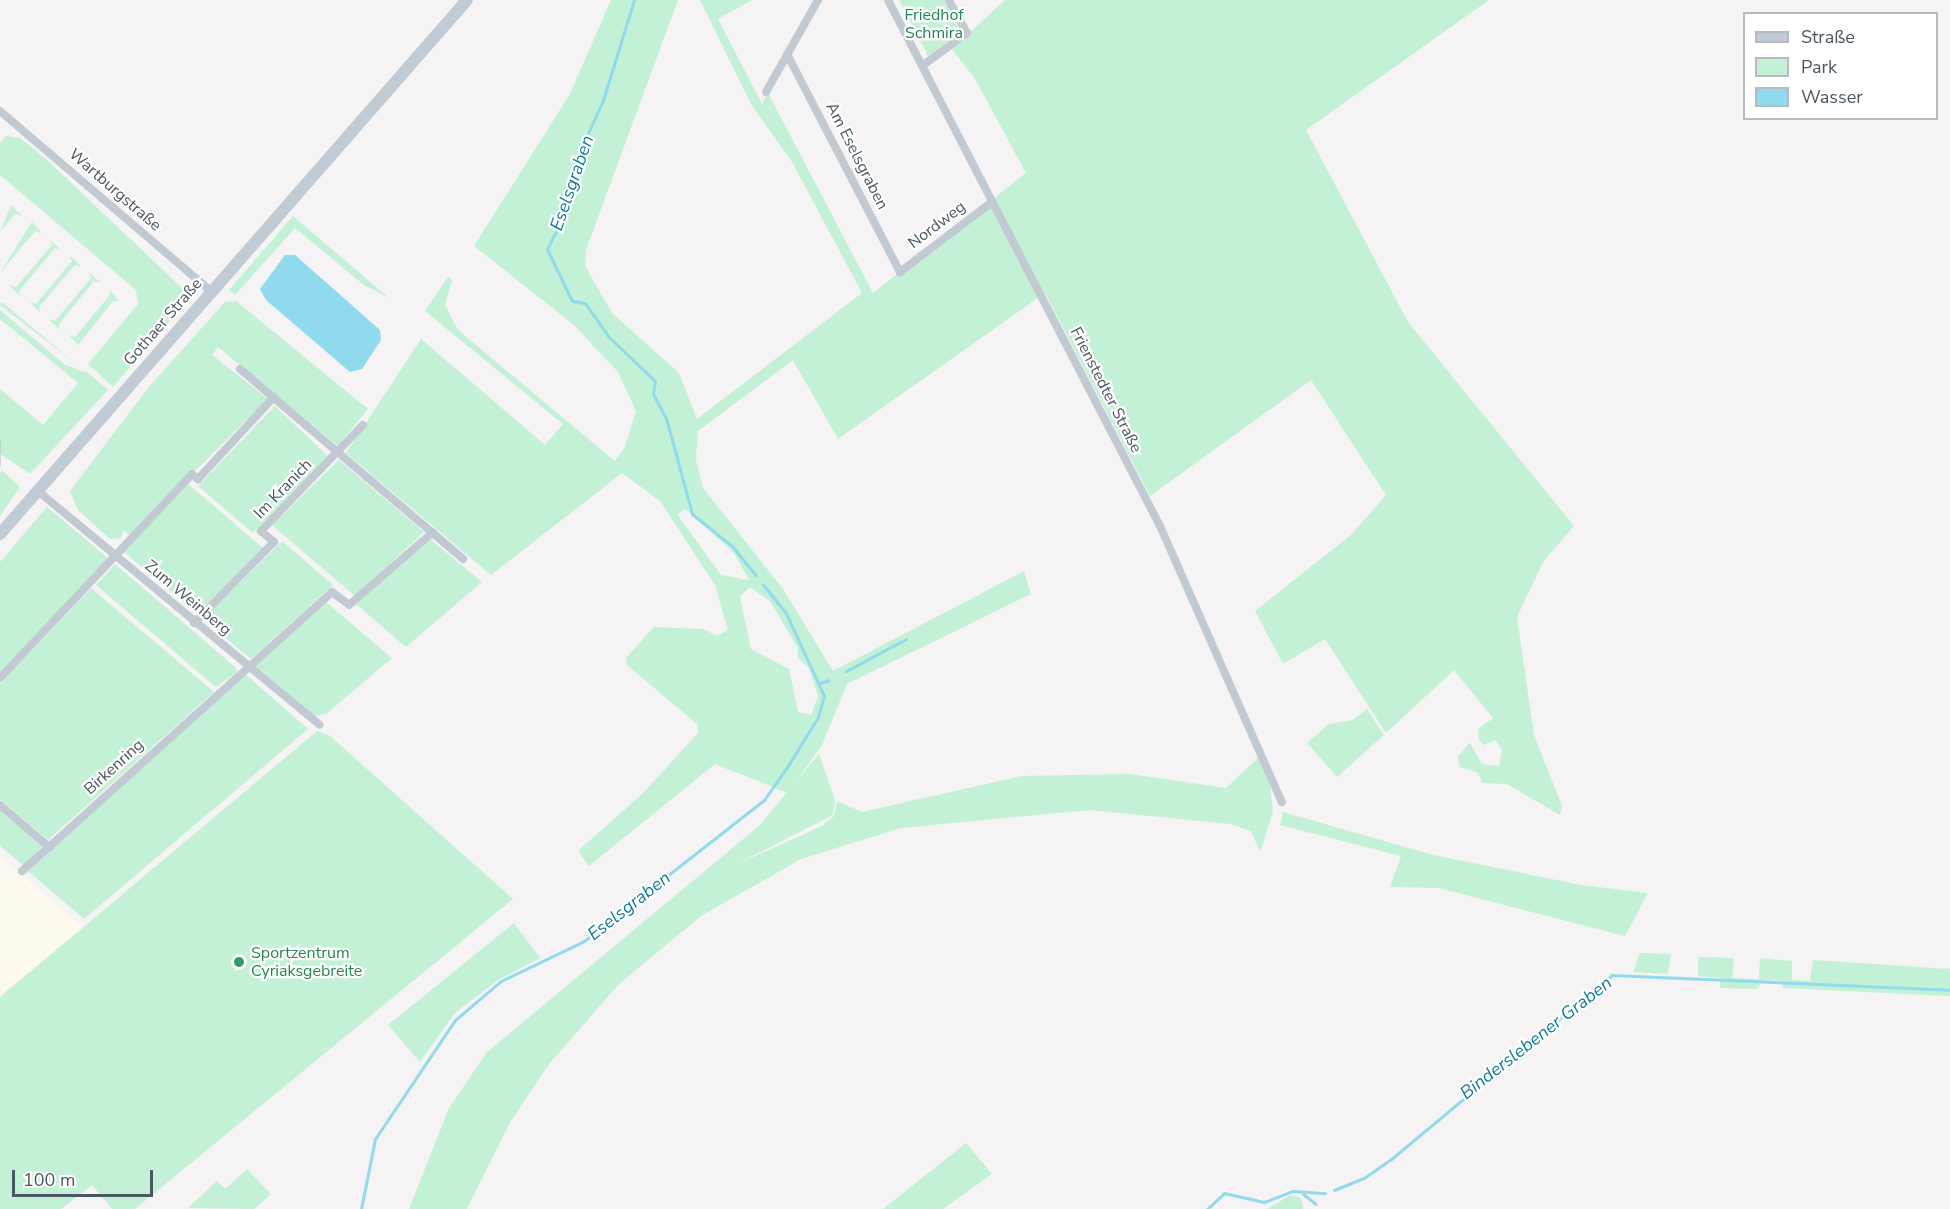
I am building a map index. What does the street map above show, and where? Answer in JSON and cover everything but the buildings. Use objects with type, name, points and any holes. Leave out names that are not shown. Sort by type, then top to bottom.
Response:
[{"type":"main road","name":"Gothaer Straße","points":[[0,534],[467,0]]},
{"type":"street","points":[[766,92],[818,0]]},
{"type":"street","name":"Frienstedter Straße","points":[[888,0],[1160,526],[1282,802]]},
{"type":"street","points":[[922,66],[967,33],[949,0]]},
{"type":"street","name":"Am Eselsgraben","points":[[787,54],[900,272]]},
{"type":"street","name":"Wartburgstraße","points":[[0,111],[211,291]]},
{"type":"street","name":"Nordweg","points":[[900,272],[992,202]]},
{"type":"street","points":[[240,369],[463,559]]},
{"type":"street","points":[[0,678],[115,557],[274,397]]},
{"type":"street","points":[[340,452],[363,424]]},
{"type":"street","name":"Im Kranich","points":[[194,623],[274,542],[261,531],[340,452]]},
{"type":"street","name":"Zum Weinberg","points":[[38,491],[247,668],[320,725]]},
{"type":"street","name":"Birkenring","points":[[22,871],[332,592],[349,605],[433,532]]},
{"type":"street","points":[[0,805],[48,847]]},
{"type":"shaded area","points":[[0,856],[84,928],[0,995]]},
{"type":"green space","points":[[611,0],[678,0],[586,250],[585,266],[612,313],[679,373],[697,419],[862,293],[792,162],[751,104],[700,0],[752,0],[718,19],[762,104],[768,93],[873,293],[1026,173],[975,79],[952,49],[1005,0],[1489,0],[1306,130],[1408,322],[1574,526],[1543,562],[1517,617],[1534,735],[1562,806],[1560,815],[1507,784],[1483,783],[1477,772],[1459,767],[1458,756],[1470,743],[1482,764],[1499,766],[1502,750],[1496,740],[1484,745],[1479,740],[1478,729],[1493,718],[1454,670],[1386,733],[1325,639],[1283,664],[1255,611],[1351,535],[1386,495],[1311,380],[1150,496],[1045,293],[838,439],[793,360],[698,431],[696,460],[703,488],[783,589],[833,671],[1024,571],[1031,594],[847,684],[822,745],[788,793],[715,764],[589,866],[578,851],[643,793],[698,733],[697,724],[627,665],[626,658],[654,627],[703,629],[717,636],[728,630],[715,585],[660,501],[622,473],[491,575],[346,453],[421,339],[545,445],[563,424],[425,311],[448,277],[452,280],[445,305],[458,330],[615,461],[625,447],[636,411],[618,372],[574,325],[474,246],[570,94]],"holes":[[[686,509],[734,553],[749,580],[721,575],[677,514]],[[750,587],[770,601],[798,648],[798,658],[809,668],[818,696],[811,715],[798,712],[789,669],[751,649],[740,596]]]},
{"type":"green space","name":"Friedhof Schmira","points":[[899,0],[944,0],[961,32],[928,56]]},
{"type":"green space","points":[[6,136],[20,138],[46,159],[182,288],[184,301],[174,316],[113,387],[88,364],[138,304],[136,290],[0,175],[0,143]]},
{"type":"green space","points":[[11,205],[22,216],[15,214],[0,232]]},
{"type":"green space","points":[[293,216],[389,298],[364,285],[295,228],[235,295],[229,290]]},
{"type":"green space","points":[[32,222],[42,233],[35,231],[0,273]]},
{"type":"green space","points":[[49,239],[61,250],[55,248],[19,291],[20,296],[9,285],[16,287],[52,245]]},
{"type":"green space","points":[[69,255],[81,266],[75,265],[39,307],[40,313],[30,302],[36,304],[72,261]]},
{"type":"green space","points":[[88,272],[101,283],[94,281],[59,324],[60,330],[49,319],[55,321],[91,278]]},
{"type":"green space","points":[[109,289],[119,301],[113,301],[78,345],[69,335],[75,337],[110,295]]},
{"type":"green space","points":[[236,301],[368,409],[338,446],[218,347],[212,355],[268,399],[130,535],[123,530],[121,538],[110,539],[78,510],[70,491],[148,388],[225,302]]},
{"type":"green space","points":[[2,302],[75,363],[0,305]]},
{"type":"green space","points":[[0,310],[65,365],[88,373],[108,390],[30,474],[0,454],[0,389],[43,425],[78,383],[0,319]]},
{"type":"green space","points":[[275,406],[329,457],[253,533],[198,486]]},
{"type":"green space","points":[[339,460],[424,532],[355,596],[272,525]]},
{"type":"green space","points":[[2,470],[20,487],[0,516],[0,474]]},
{"type":"green space","points":[[188,484],[263,548],[197,614],[124,552]]},
{"type":"green space","points":[[47,507],[109,559],[0,674],[0,562]]},
{"type":"green space","points":[[430,539],[482,582],[406,647],[356,604]]},
{"type":"green space","points":[[282,541],[333,585],[251,659],[203,619]]},
{"type":"green space","points":[[115,564],[236,668],[237,672],[216,687],[96,585]]},
{"type":"green space","points":[[91,588],[214,692],[48,840],[0,799],[0,684]]},
{"type":"green space","points":[[326,602],[392,658],[326,714],[313,716],[255,666]]},
{"type":"green space","points":[[245,674],[308,729],[84,919],[28,871]]},
{"type":"green space","points":[[1367,709],[1384,735],[1337,777],[1307,743],[1329,724],[1353,720]]},
{"type":"green space","name":"Sportzentrum Cyriaksgebreite","points":[[317,731],[330,736],[513,899],[135,1209],[112,1209],[92,1185],[61,1209],[0,1209],[0,997]]},
{"type":"green space","points":[[819,754],[835,800],[833,815],[735,865],[822,826],[834,816],[837,801],[862,812],[1021,776],[1130,774],[1226,788],[1259,757],[1269,778],[1273,812],[1260,852],[1251,831],[1231,824],[1090,810],[901,828],[801,859],[701,916],[619,984],[549,1064],[511,1121],[467,1209],[409,1209],[449,1108],[487,1052],[759,826]]},
{"type":"green space","points":[[0,809],[42,846],[24,866],[0,846]]},
{"type":"green space","points":[[1283,812],[1433,855],[1581,885],[1648,893],[1625,936],[1438,888],[1390,887],[1401,856],[1280,825]]},
{"type":"green space","points":[[514,923],[540,958],[498,980],[456,1012],[420,1062],[388,1025]]},
{"type":"green space","points":[[1640,953],[1671,954],[1668,974],[1633,972]]},
{"type":"green space","points":[[1698,957],[1734,958],[1732,978],[1759,979],[1760,958],[1792,961],[1792,980],[1810,981],[1813,960],[1950,969],[1950,996],[1783,988],[1783,981],[1763,980],[1757,989],[1720,988],[1720,978],[1698,976]]},
{"type":"green space","points":[[966,1143],[992,1174],[943,1209],[883,1209]]},
{"type":"green space","points":[[247,1169],[271,1194],[254,1209],[188,1208],[217,1181],[225,1189]]},
{"type":"green space","points":[[1291,1195],[1301,1198],[1303,1209],[1267,1209]]},
{"type":"water","points":[[285,255],[295,255],[380,330],[381,340],[362,369],[350,372],[266,300],[260,289]]},
{"type":"waterway","name":"Eselsgraben","points":[[634,0],[603,100],[573,167],[565,213],[547,249],[572,301],[585,303],[607,335],[655,381],[653,394],[666,418],[692,514],[732,546],[756,576]]},
{"type":"waterway","name":"Eselsgraben","points":[[361,1209],[375,1139],[455,1020],[501,981],[584,941],[764,800],[789,764],[818,717],[824,696],[786,613],[763,585]]},
{"type":"waterway","points":[[846,671],[906,639]]},
{"type":"waterway","points":[[820,683],[829,680]]},
{"type":"waterway","name":"Binderslebener Graben","points":[[1334,1190],[1364,1178],[1390,1160],[1612,975],[1950,990]]},
{"type":"waterway","name":"Binderslebener Graben","points":[[1207,1209],[1224,1193],[1264,1202],[1293,1191],[1325,1193]]},
{"type":"waterway","points":[[1303,1194],[1316,1204]]},
{"type":"tram line","points":[[0,440],[0,466]]},
{"type":"place","name":"Sportzentrum Cyriaksgebreite","points":[[239,962]]}]
